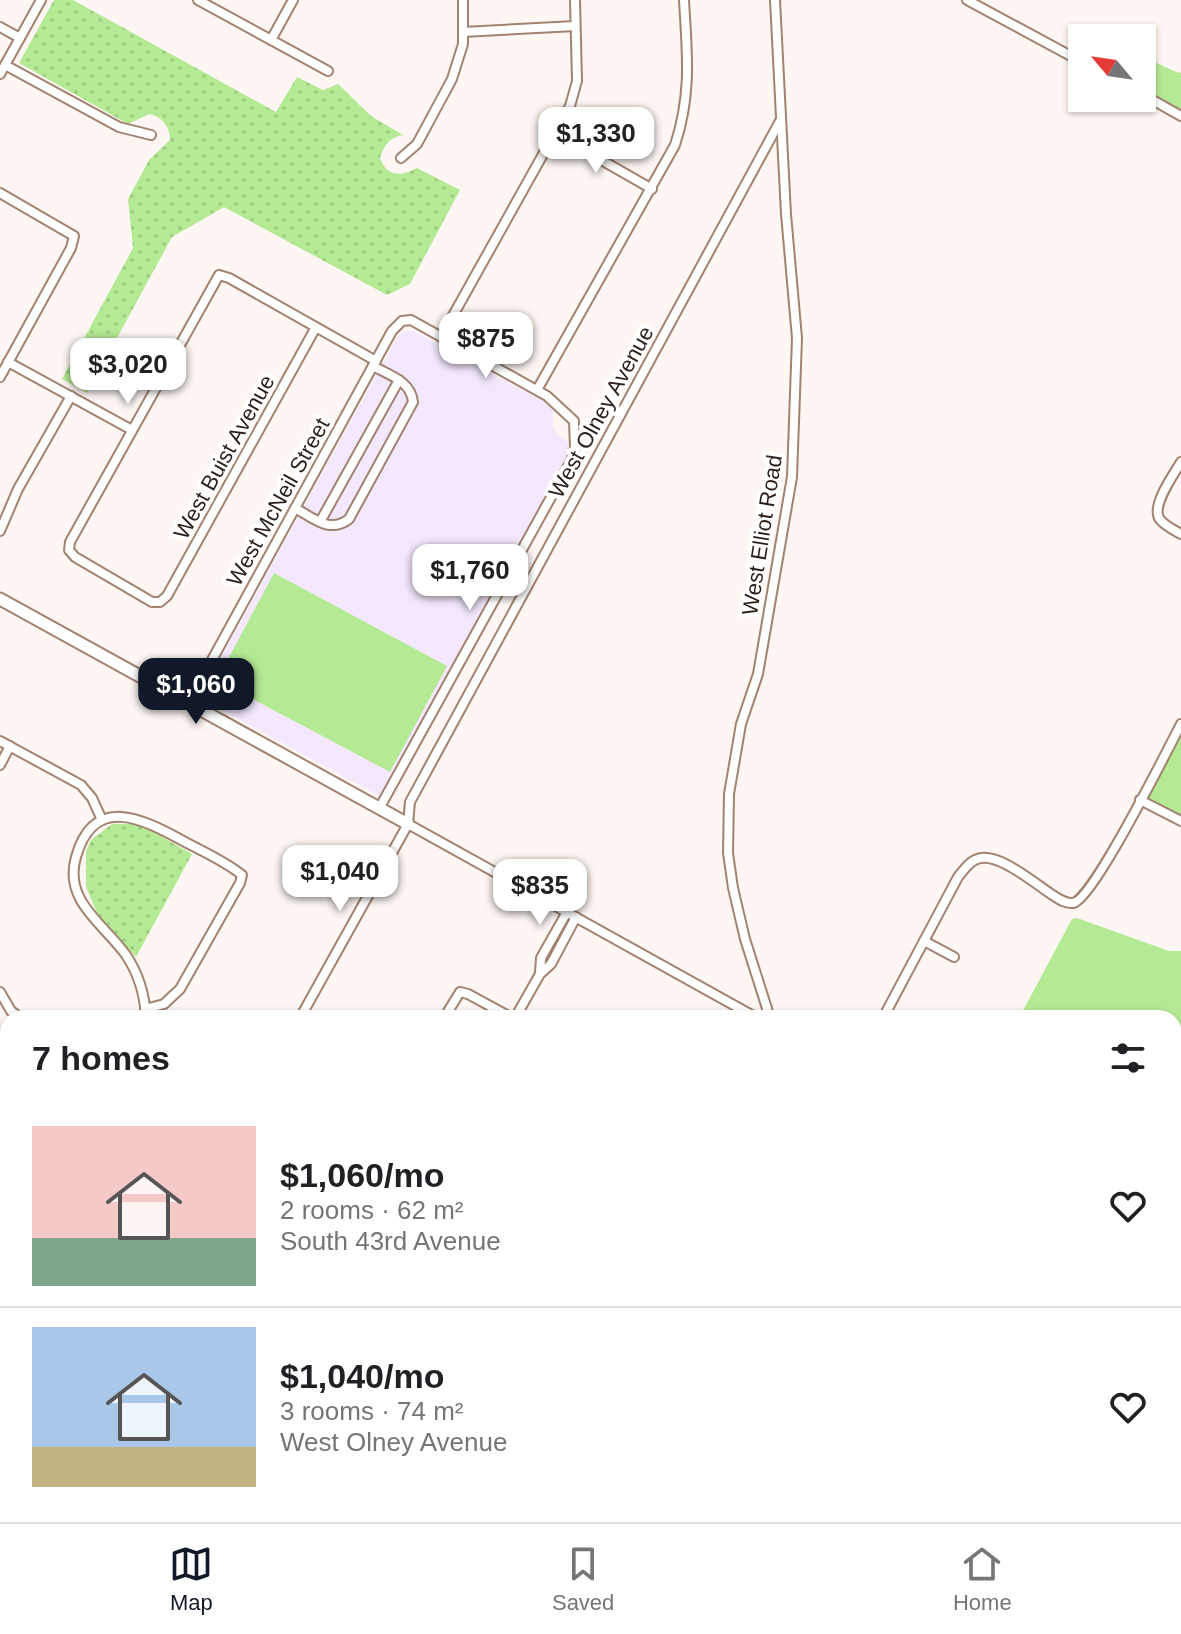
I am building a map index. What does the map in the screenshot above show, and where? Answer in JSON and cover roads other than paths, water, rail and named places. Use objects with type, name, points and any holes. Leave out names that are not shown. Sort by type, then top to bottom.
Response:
[{"type":"street","points":[[41,0],[2,70],[119,127],[151,135]]},
{"type":"street","points":[[198,0],[328,71]]},
{"type":"street","points":[[271,40],[293,0]]},
{"type":"street","points":[[401,158],[417,144],[452,79],[461,54],[463,0]]},
{"type":"street","points":[[380,807],[571,461],[575,448],[574,421],[547,396],[441,337],[570,106],[577,81],[575,0]]},
{"type":"street","points":[[537,390],[675,145],[686,104],[688,56],[684,0]]},
{"type":"street","name":"West Elliot Road","points":[[767,1010],[745,939],[728,853],[729,794],[741,724],[758,674],[792,477],[797,338],[786,214],[775,0]]},
{"type":"street","points":[[967,0],[1068,54]]},
{"type":"street","points":[[463,32],[575,26]]},
{"type":"street","points":[[0,27],[20,38]]},
{"type":"street","points":[[1156,102],[1181,116]]},
{"type":"street","name":"West Olney Avenue","points":[[304,1010],[408,824],[410,802],[781,120]]},
{"type":"street","points":[[556,134],[652,189]]},
{"type":"street","points":[[0,193],[74,236],[71,248],[0,377]]},
{"type":"street","points":[[8,362],[132,430],[219,275],[316,327],[399,380],[408,387],[413,402],[349,519],[340,525],[326,525],[295,508]]},
{"type":"street","name":"West McNeil Street","points":[[189,702],[392,331],[402,321],[411,320],[441,337]]},
{"type":"street","name":"West Buist Avenue","points":[[132,430],[70,542],[69,550],[75,557],[113,580],[152,602],[160,602],[167,596],[316,327]]},
{"type":"street","points":[[320,522],[399,380]]},
{"type":"street","points":[[0,531],[18,489],[71,396]]},
{"type":"street","points":[[1181,462],[1163,492],[1157,513],[1160,520],[1181,534]]},
{"type":"street","points":[[0,599],[743,1010]]},
{"type":"street","points":[[887,1010],[958,877],[977,859],[988,857],[1004,863],[1061,901],[1073,903],[1081,899],[1102,870],[1181,724]]},
{"type":"street","points":[[0,741],[81,785],[92,798],[102,820]]},
{"type":"street","points":[[0,765],[10,746]]},
{"type":"street","points":[[1140,800],[1181,821]]},
{"type":"street","points":[[145,1010],[139,981],[125,954],[84,907],[77,893],[73,868],[86,834],[102,820],[125,816],[142,819],[242,875],[180,989],[152,1010]]},
{"type":"street","points":[[540,974],[541,958],[567,912]]},
{"type":"street","points":[[519,1010],[540,974],[551,964],[576,917]]},
{"type":"street","points":[[924,941],[954,957]]},
{"type":"street","points":[[549,944],[559,950]]},
{"type":"street","points":[[0,992],[10,1010]]},
{"type":"street","points":[[449,1010],[460,992],[499,1010]]}]
